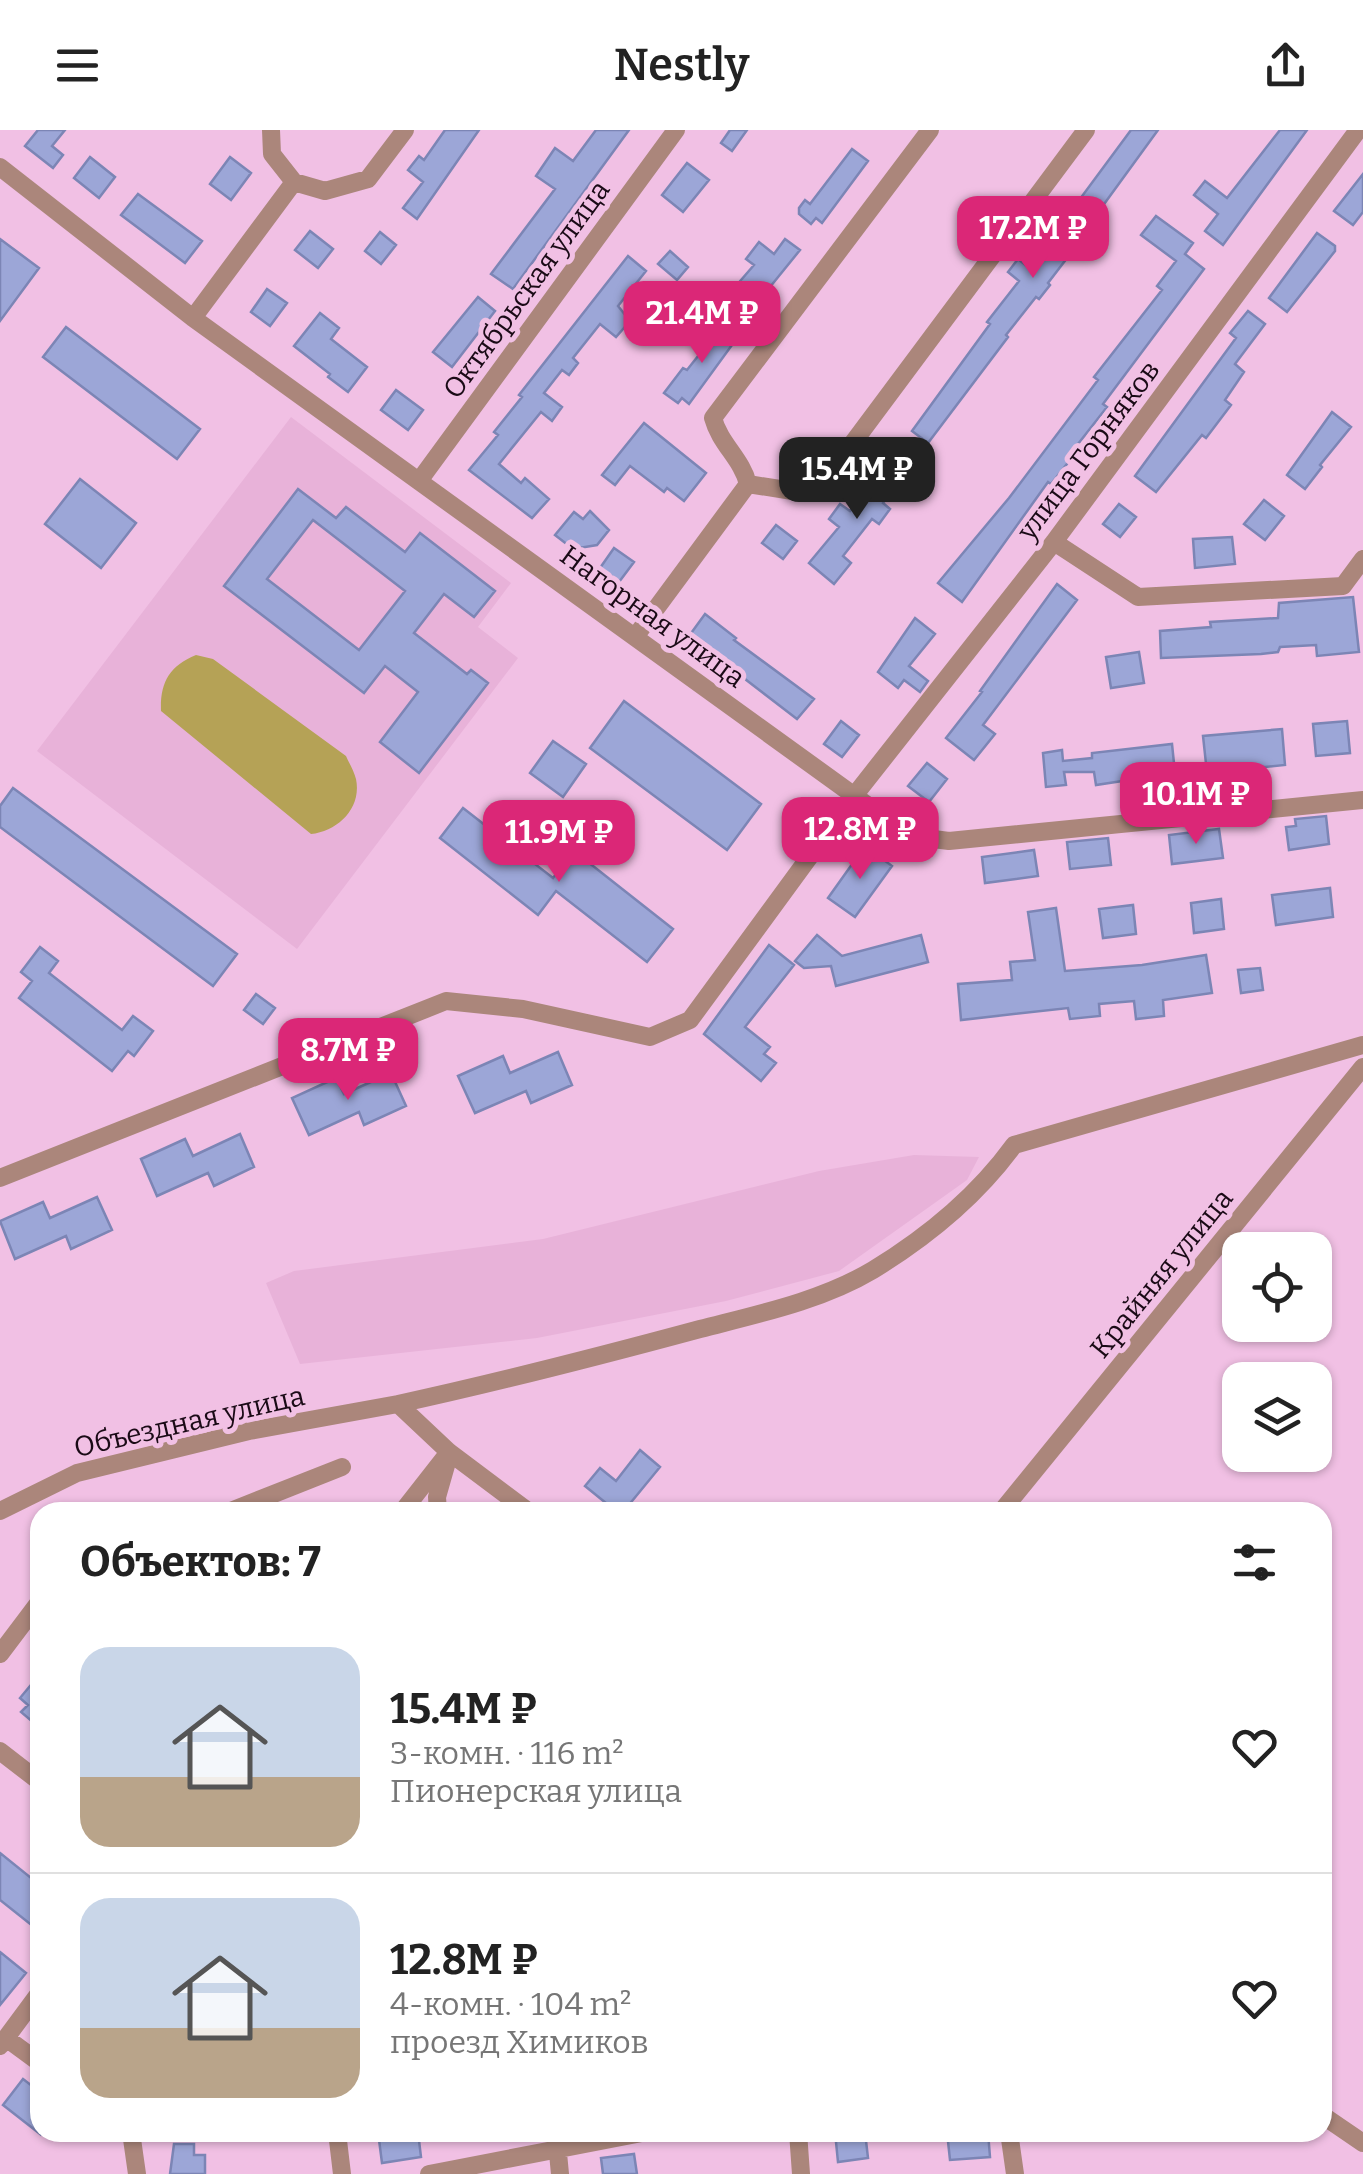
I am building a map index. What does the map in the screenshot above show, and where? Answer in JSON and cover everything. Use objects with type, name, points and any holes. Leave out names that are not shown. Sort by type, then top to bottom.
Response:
[{"type":"street","points":[[271,130],[272,154],[294,182],[326,190],[368,179],[406,130]]},
{"type":"street","name":"Октябрьская улица","points":[[420,482],[676,130]]},
{"type":"street","points":[[748,484],[744,470],[721,440],[713,418],[930,130]]},
{"type":"street","points":[[748,484],[805,493],[826,478],[1086,130]]},
{"type":"street","name":"улица Горняков","points":[[0,1178],[446,1001],[522,1009],[650,1038],[690,1020],[854,796],[1054,542],[1358,130]]},
{"type":"street","name":"Нагорная улица","points":[[0,167],[193,318],[910,836],[949,840],[1363,800]]},
{"type":"street","points":[[193,318],[294,182]]},
{"type":"street","points":[[635,638],[748,484]]},
{"type":"street","points":[[1054,542],[1138,597],[1343,586],[1363,559]]},
{"type":"street","name":"Объездная улица","points":[[0,1511],[77,1473],[249,1430],[496,1383],[789,1305],[870,1272],[935,1227],[988,1181],[1014,1145],[1363,1045]]},
{"type":"street","name":"Крайняя улица","points":[[1009,1502],[1363,1067]]},
{"type":"street","points":[[398,1404],[449,1452],[516,1502]]},
{"type":"street","points":[[410,1502],[449,1452]]},
{"type":"street","points":[[438,1502],[449,1452]]},
{"type":"street","points":[[253,1502],[342,1467]]},
{"type":"street","points":[[0,1654],[30,1614]]},
{"type":"street","points":[[0,1751],[30,1774]]},
{"type":"street","points":[[30,2006],[3,2042],[30,2057]]},
{"type":"street","points":[[1332,2122],[1363,2143]]},
{"type":"street","points":[[133,2142],[137,2174]]},
{"type":"street","points":[[338,2142],[342,2174]]},
{"type":"street","points":[[428,2174],[557,2142],[560,2174]]},
{"type":"street","points":[[799,2142],[801,2174]]},
{"type":"street","points":[[1010,2142],[1015,2174]]},
{"type":"shaded area","points":[[291,417],[511,583],[478,627],[518,658],[297,949],[37,751]]},
{"type":"shaded area","points":[[196,655],[213,659],[346,756],[357,790],[352,808],[339,823],[311,834],[161,711],[168,677],[179,664]]},
{"type":"shaded area","points":[[914,1155],[979,1157],[967,1180],[839,1271],[726,1301],[537,1338],[300,1364],[266,1283],[294,1271],[543,1239],[819,1171]]},
{"type":"building","points":[[38,130],[65,130],[52,146],[63,155],[53,168],[25,146]]},
{"type":"building","points":[[445,130],[479,130],[417,219],[403,208],[423,182],[408,170],[419,156],[424,160]]},
{"type":"building","points":[[596,130],[629,130],[513,289],[491,274],[555,189],[536,176],[555,148],[573,161]]},
{"type":"building","points":[[730,130],[747,130],[732,151],[721,143]]},
{"type":"building","points":[[1131,130],[1158,130],[1070,245],[1074,249],[1050,285],[1006,335],[928,443],[912,431],[1019,281],[1008,272],[1018,259],[1029,268],[1055,234],[1046,227],[1055,215],[1063,222]]},
{"type":"building","points":[[1280,130],[1307,130],[1223,245],[1205,231],[1218,214],[1194,195],[1205,181],[1227,198]]},
{"type":"building","points":[[852,149],[868,161],[822,223],[816,218],[811,224],[799,214],[799,208],[805,200],[810,204]]},
{"type":"building","points":[[90,157],[115,177],[99,198],[74,178]]},
{"type":"building","points":[[230,157],[251,173],[231,200],[210,184]]},
{"type":"building","points":[[687,163],[709,180],[683,212],[662,195]]},
{"type":"building","points":[[1363,174],[1363,212],[1353,225],[1334,211]]},
{"type":"building","points":[[138,194],[202,241],[185,263],[121,215]]},
{"type":"building","points":[[1156,216],[1193,243],[1185,254],[1204,269],[1103,404],[1107,407],[1071,453],[1074,455],[1051,484],[1048,482],[962,602],[938,583],[1009,498],[1098,380],[1094,377],[1162,290],[1157,286],[1176,261],[1141,235]]},
{"type":"building","points":[[310,231],[333,249],[318,268],[295,250]]},
{"type":"building","points":[[380,232],[396,245],[381,264],[365,251]]},
{"type":"building","points":[[1317,233],[1335,246],[1335,251],[1287,312],[1269,298]]},
{"type":"building","points":[[0,239],[39,268],[0,321]]},
{"type":"building","points":[[785,239],[800,250],[770,287],[774,290],[760,307],[735,287],[754,265],[746,259],[759,242],[774,254]]},
{"type":"building","points":[[670,251],[688,267],[677,280],[658,264]]},
{"type":"building","points":[[628,256],[646,271],[618,306],[630,321],[616,337],[600,324],[573,358],[578,363],[569,375],[562,370],[544,393],[562,407],[552,421],[541,412],[499,464],[521,483],[525,478],[549,499],[532,518],[469,470],[498,435],[494,432],[522,397],[519,395]]},
{"type":"building","points":[[267,289],[287,303],[270,326],[251,312]]},
{"type":"building","points":[[478,297],[495,311],[452,367],[433,352]]},
{"type":"building","points":[[1248,311],[1265,324],[1235,364],[1244,372],[1225,400],[1231,405],[1156,492],[1135,476],[1236,338],[1230,333]]},
{"type":"building","points":[[320,313],[339,328],[331,339],[367,367],[348,392],[294,346]]},
{"type":"building","points":[[725,322],[740,334],[689,404],[682,398],[678,403],[664,393]]},
{"type":"building","points":[[66,327],[200,429],[177,459],[43,357]]},
{"type":"building","points":[[396,390],[423,410],[408,430],[381,410]]},
{"type":"building","points":[[1332,412],[1351,427],[1305,489],[1287,475]]},
{"type":"building","points":[[644,423],[706,473],[684,501],[667,488],[664,492],[630,466],[615,485],[602,475]]},
{"type":"building","points":[[890,458],[907,470],[883,503],[890,509],[879,524],[872,519],[843,556],[851,563],[834,584],[809,563],[839,527],[829,519],[840,504],[850,511]]},
{"type":"building","points":[[80,479],[136,523],[101,568],[45,524]]},
{"type":"building","points":[[298,489],[336,518],[346,507],[405,552],[420,533],[495,591],[474,617],[444,594],[414,633],[467,674],[471,670],[488,683],[419,773],[380,742],[418,692],[385,666],[364,693],[224,586]],"holes":[[[313,520],[405,591],[359,650],[267,579]]]},
{"type":"building","points":[[1264,500],[1284,516],[1265,540],[1244,524]]},
{"type":"building","points":[[1119,504],[1136,517],[1120,537],[1103,524]]},
{"type":"building","points":[[590,511],[609,530],[597,545],[573,549],[555,535],[574,512],[583,519]]},
{"type":"building","points":[[776,525],[797,541],[783,559],[762,543]]},
{"type":"building","points":[[1232,537],[1235,564],[1195,568],[1193,539]]},
{"type":"building","points":[[614,548],[634,562],[619,582],[600,568]]},
{"type":"building","points":[[1057,584],[1077,600],[983,725],[995,734],[974,760],[946,738]]},
{"type":"building","points":[[1353,597],[1359,652],[1317,656],[1316,645],[1280,647],[1278,652],[1261,654],[1161,658],[1160,631],[1211,627],[1210,622],[1278,618],[1279,603]]},
{"type":"building","points":[[705,614],[814,699],[797,719],[689,636]]},
{"type":"building","points":[[915,618],[935,634],[909,666],[928,681],[920,692],[904,680],[898,688],[878,672]]},
{"type":"building","points":[[1139,652],[1144,683],[1111,688],[1106,657]]},
{"type":"building","points":[[624,701],[761,804],[727,850],[590,748]]},
{"type":"building","points":[[841,721],[859,735],[842,757],[824,744]]},
{"type":"building","points":[[1347,721],[1350,753],[1316,756],[1313,724]]},
{"type":"building","points":[[1282,729],[1285,765],[1207,773],[1203,736]]},
{"type":"building","points":[[553,741],[586,764],[563,797],[530,773]]},
{"type":"building","points":[[1172,744],[1175,773],[1096,785],[1094,772],[1064,772],[1066,785],[1046,787],[1043,753],[1062,750],[1063,761],[1092,758],[1092,753]]},
{"type":"building","points":[[927,763],[947,779],[929,802],[908,786]]},
{"type":"building","points":[[13,788],[237,954],[213,986],[0,827],[0,806]]},
{"type":"building","points":[[463,808],[553,878],[574,851],[673,929],[647,962],[556,891],[538,915],[440,838]]},
{"type":"building","points":[[1326,816],[1329,844],[1289,850],[1286,827],[1296,826],[1295,819]]},
{"type":"building","points":[[1219,829],[1223,858],[1172,864],[1169,835]]},
{"type":"building","points":[[1108,838],[1111,865],[1070,869],[1067,842]]},
{"type":"building","points":[[865,846],[892,866],[855,917],[828,898]]},
{"type":"building","points":[[1034,850],[1038,876],[985,883],[982,857]]},
{"type":"building","points":[[1330,888],[1333,917],[1276,925],[1272,895]]},
{"type":"building","points":[[1221,899],[1224,929],[1194,933],[1191,903]]},
{"type":"building","points":[[1133,905],[1136,934],[1103,938],[1099,909]]},
{"type":"building","points":[[1056,908],[1065,971],[1206,955],[1212,993],[1163,1000],[1164,1016],[1136,1019],[1134,1001],[1099,1004],[1100,1016],[1070,1019],[1068,1008],[961,1020],[958,984],[1012,980],[1010,962],[1035,960],[1028,912]]},
{"type":"building","points":[[817,935],[842,956],[921,935],[928,962],[836,986],[831,966],[804,968],[795,961]]},
{"type":"building","points":[[769,945],[794,965],[745,1027],[770,1047],[764,1054],[776,1063],[761,1081],[704,1034]]},
{"type":"building","points":[[40,947],[58,961],[49,973],[122,1030],[133,1016],[153,1031],[134,1056],[128,1051],[112,1071],[19,998],[32,981],[21,972]]},
{"type":"building","points":[[1260,968],[1263,990],[1241,993],[1238,970]]},
{"type":"building","points":[[256,994],[275,1008],[263,1024],[244,1010]]},
{"type":"building","points":[[306,1020],[315,1038],[293,1048],[285,1029]]},
{"type":"building","points":[[558,1052],[572,1085],[531,1103],[526,1091],[475,1113],[458,1076],[503,1056],[510,1073]]},
{"type":"building","points":[[391,1073],[406,1106],[364,1125],[359,1112],[309,1135],[292,1098],[336,1078],[344,1094]]},
{"type":"building","points":[[240,1134],[254,1167],[214,1186],[208,1173],[157,1196],[141,1159],[185,1139],[193,1156]]},
{"type":"building","points":[[97,1197],[112,1230],[71,1249],[66,1236],[15,1259],[0,1221],[43,1202],[50,1218]]},
{"type":"building","points":[[640,1450],[660,1467],[631,1502],[605,1502],[585,1486],[600,1468],[616,1481]]},
{"type":"building","points":[[30,1686],[30,1720],[21,1712],[28,1705],[20,1698]]},
{"type":"building","points":[[0,1853],[30,1877],[30,1924],[0,1900]]},
{"type":"building","points":[[0,1952],[26,1973],[0,2005]]},
{"type":"building","points":[[23,2079],[30,2084],[30,2126],[3,2105]]},
{"type":"building","points":[[379,2142],[419,2142],[421,2157],[382,2163]]},
{"type":"building","points":[[836,2142],[866,2142],[868,2158],[838,2162]]},
{"type":"building","points":[[948,2142],[989,2142],[990,2157],[950,2160]]},
{"type":"building","points":[[174,2144],[194,2144],[194,2155],[205,2155],[205,2174],[170,2174]]},
{"type":"building","points":[[634,2154],[637,2174],[603,2174],[601,2158]]}]
